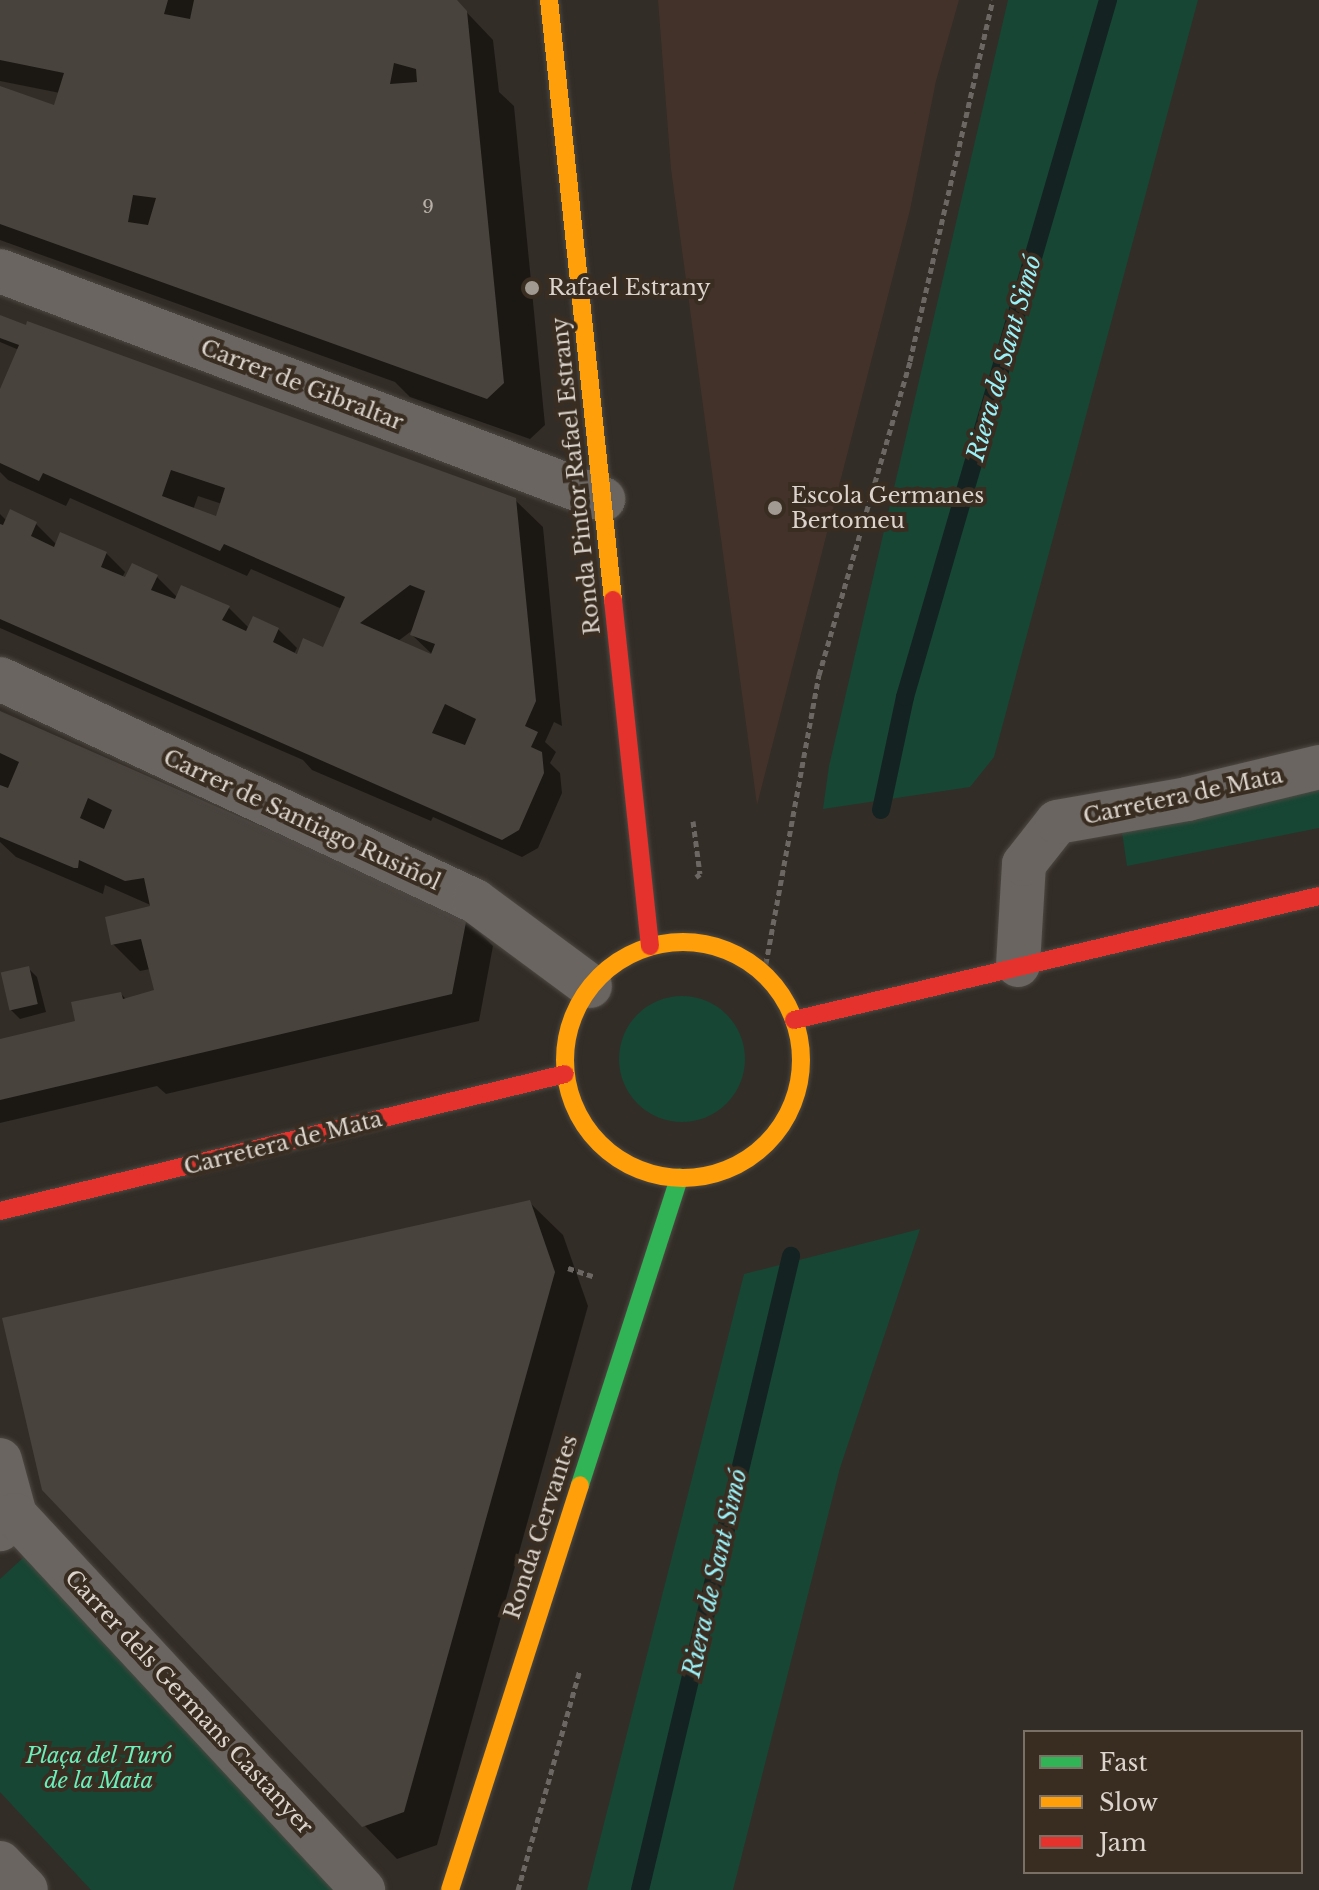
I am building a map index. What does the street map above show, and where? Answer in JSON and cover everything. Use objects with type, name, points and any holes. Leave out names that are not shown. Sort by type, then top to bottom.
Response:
[{"type":"street","name":"Ronda Pintor Rafael Estrany","points":[[549,0],[650,946]]},
{"type":"street","name":"Carrer de Gibraltar","points":[[0,271],[603,499]]},
{"type":"street","name":"Carrer de Santiago Rusiñol","points":[[0,679],[475,901],[590,986]]},
{"type":"street","name":"Carretera de Mata","points":[[1018,965],[1024,864],[1057,822],[1187,799],[1319,767]]},
{"type":"street","points":[[794,1020],[1319,896]]},
{"type":"street","points":[[694,942],[732,952],[764,974],[794,1020],[800,1040],[797,1094],[779,1128],[744,1162],[706,1176],[679,1178],[653,1175],[624,1163],[599,1144],[572,1102],[565,1074],[568,1029],[590,986],[617,961],[650,946],[694,942]]},
{"type":"street","name":"Carretera de Mata","points":[[0,1211],[565,1074]]},
{"type":"street","name":"Ronda Cervantes","points":[[450,1890],[679,1178]]},
{"type":"street","points":[[0,1460],[7,1522]]},
{"type":"street","name":"Carrer dels Germans Castanyer","points":[[7,1522],[363,1890]]},
{"type":"street","points":[[0,1863],[26,1890]]},
{"type":"path","points":[[764,974],[819,675],[910,361],[993,0]]},
{"type":"shaded area","name":"Escola Germanes Bertomeu","points":[[658,0],[959,0],[936,81],[910,210],[757,805],[671,169]]},
{"type":"green space","points":[[1008,0],[1198,0],[994,757],[970,787],[823,809],[829,766]]},
{"type":"green space","points":[[1319,784],[1319,828],[1127,866],[1122,832]]},
{"type":"green space","points":[[682,996],[706,1001],[726,1015],[740,1035],[745,1059],[740,1083],[726,1103],[706,1117],[682,1122],[658,1117],[638,1103],[624,1083],[619,1059],[624,1035],[638,1015],[658,1001]]},
{"type":"green space","points":[[920,1229],[840,1468],[733,1890],[587,1890],[744,1274]]},
{"type":"green space","name":"Plaça del Turó de la Mata","points":[[24,1557],[339,1890],[91,1890],[0,1792],[0,1579]]},
{"type":"building","points":[[0,0],[168,0],[164,14],[190,19],[194,0],[457,0],[467,11],[504,383],[487,399],[0,224],[0,86],[54,105],[64,73],[0,60]],"holes":[[[394,63],[416,69],[417,82],[390,84]],[[133,195],[156,198],[148,225],[128,222]]]},
{"type":"building","points":[[0,315],[26,325],[27,321],[516,498],[536,701],[525,726],[538,732],[531,747],[542,752],[544,773],[519,830],[502,840],[0,619],[0,524],[3,525],[10,509],[37,522],[31,536],[54,547],[60,532],[107,552],[101,567],[125,577],[132,563],[158,575],[151,590],[175,599],[181,585],[230,606],[222,620],[246,631],[253,616],[279,628],[273,642],[297,654],[303,638],[323,647],[345,597],[224,544],[220,551],[43,473],[39,481],[0,463],[0,389],[19,345],[0,338]],"holes":[[[171,470],[225,488],[216,516],[162,496]],[[410,585],[425,591],[410,635],[435,644],[431,654],[360,623]],[[445,704],[476,719],[465,745],[432,733]]]},
{"type":"building","points":[[0,711],[467,917],[452,994],[0,1100],[0,1039],[75,1021],[71,1002],[121,992],[123,999],[154,990],[141,939],[111,945],[105,917],[150,906],[144,878],[125,881],[79,860],[78,868],[74,868],[0,837],[0,785],[8,788],[19,762],[0,753]],"holes":[[[88,798],[112,810],[104,829],[80,818]]]},
{"type":"building","points":[[29,966],[38,1004],[10,1011],[1,973]]},
{"type":"building","points":[[530,1200],[555,1272],[404,1812],[362,1827],[42,1490],[2,1318]]},
{"type":"waterway","name":"Riera de Sant Simó","points":[[881,810],[905,697],[1108,0]]},
{"type":"waterway","name":"Riera de Sant Simó","points":[[640,1890],[791,1256]]},
{"type":"traffic: fast","points":[[580,1485],[679,1178]]},
{"type":"traffic: slow","points":[[549,0],[613,600]]},
{"type":"traffic: slow","points":[[683,942],[728,951],[766,977],[792,1015],[801,1060],[792,1105],[766,1143],[728,1169],[683,1178],[638,1169],[600,1143],[574,1105],[565,1060],[574,1015],[600,977],[638,951],[683,942]]},
{"type":"traffic: slow","points":[[450,1890],[580,1485]]},
{"type":"traffic: jam","points":[[613,600],[650,946]]},
{"type":"traffic: jam","points":[[794,1020],[1319,896]]},
{"type":"traffic: jam","points":[[0,1211],[565,1074]]},
{"type":"place","name":"Rafael Estrany","points":[[532,288]]},
{"type":"place","name":"Escola Germanes Bertomeu","points":[[775,508]]}]
